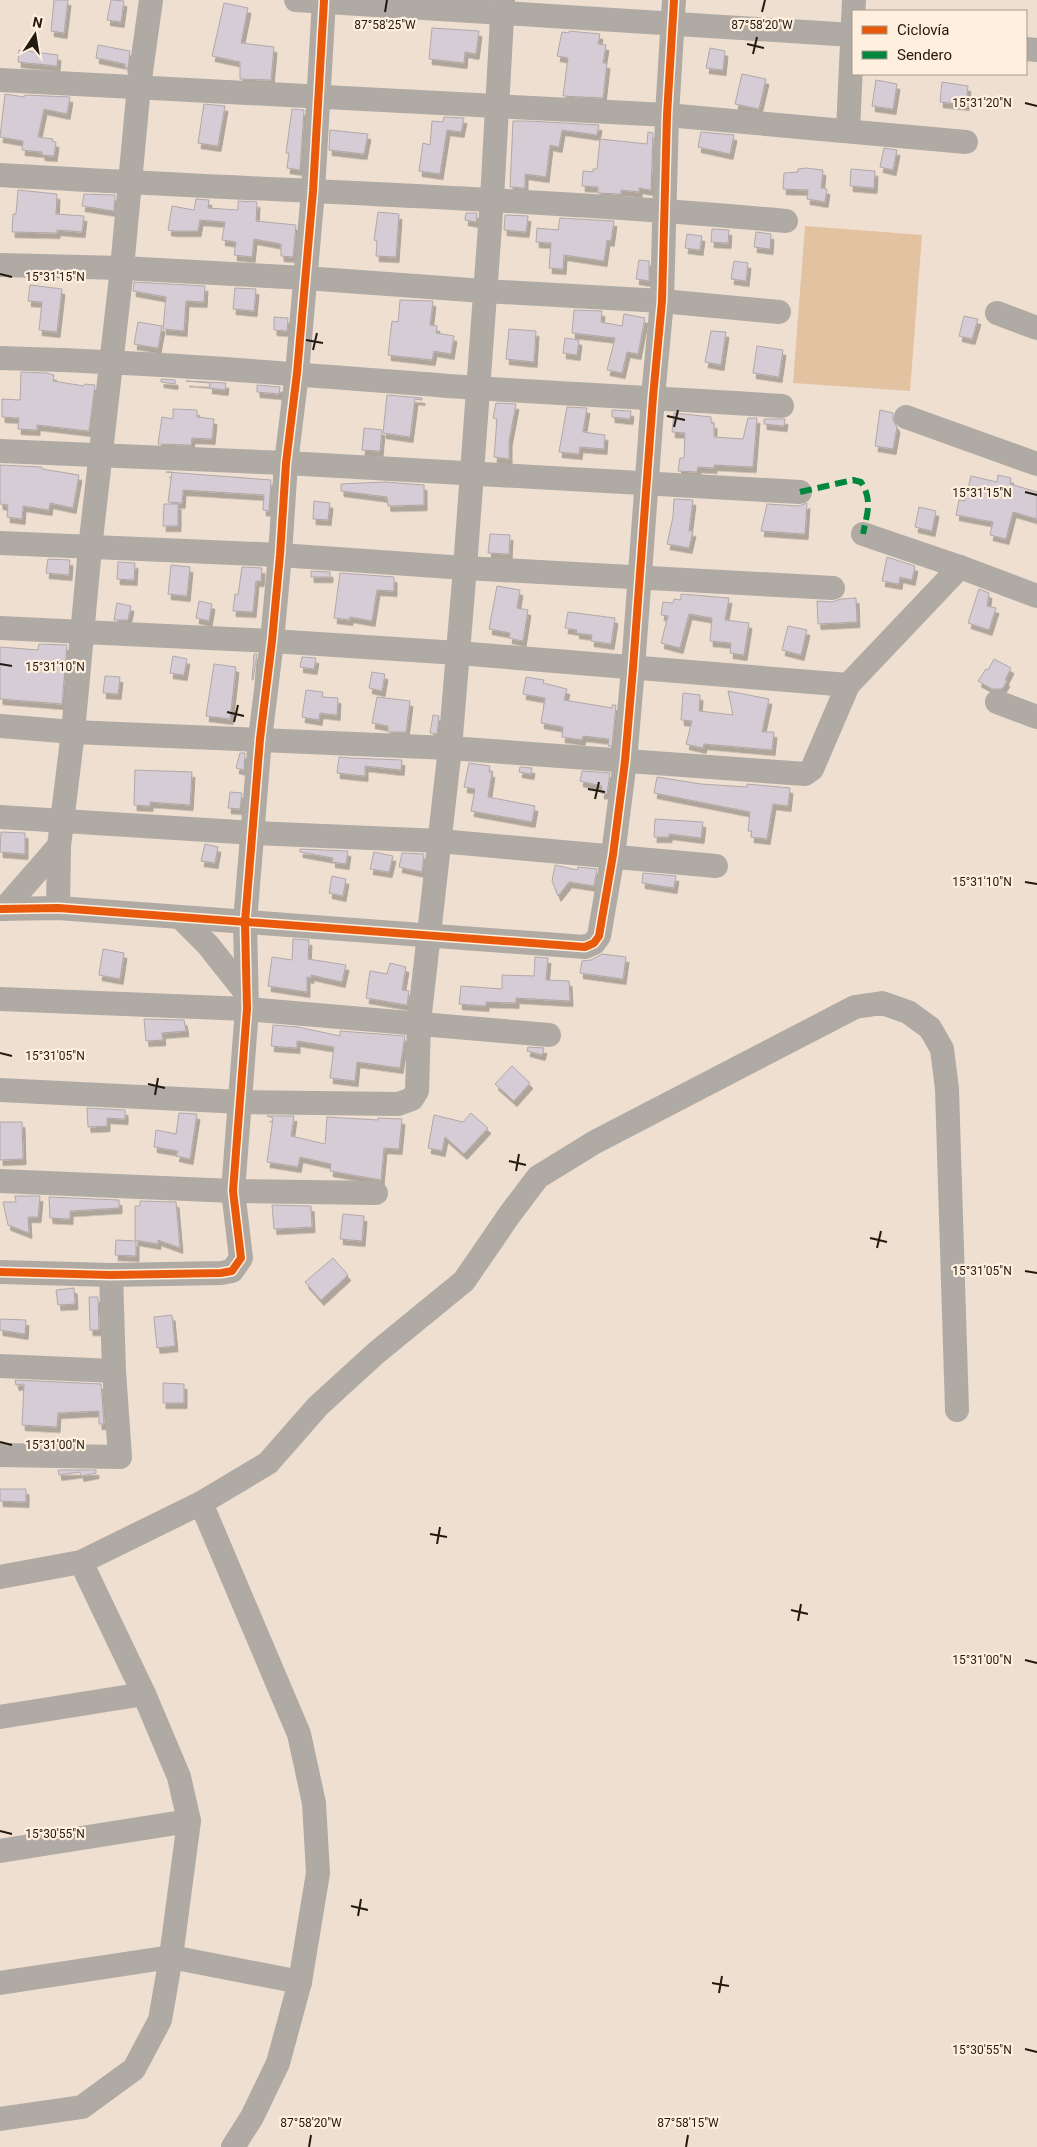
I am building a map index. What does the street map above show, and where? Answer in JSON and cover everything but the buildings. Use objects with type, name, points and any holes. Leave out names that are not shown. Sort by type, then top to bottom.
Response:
[{"type":"street","points":[[58,908],[59,846],[74,732],[90,548],[122,268],[129,183],[151,0]]},
{"type":"street","points":[[296,0],[503,7],[672,23],[852,35],[848,131]]},
{"type":"street","points":[[2,909],[58,908],[585,947],[594,943],[599,936],[613,856],[626,761],[634,668],[639,577],[662,301],[667,115],[674,0]]},
{"type":"street","points":[[0,1272],[111,1275],[221,1273],[232,1270],[238,1265],[241,1258],[234,1191],[246,1001],[245,922],[254,833],[260,738],[272,641],[286,463],[297,373],[314,191],[317,95],[324,1]]},
{"type":"street","points":[[0,1090],[241,1102],[398,1104],[412,1099],[417,1091],[419,1022],[450,748],[465,568],[492,199],[503,7]]},
{"type":"street","points":[[0,80],[317,95],[497,107],[667,115],[966,142]]},
{"type":"street","points":[[0,176],[492,199],[665,210],[786,221]]},
{"type":"street","points":[[0,265],[122,268],[305,278],[662,301],[780,312]]},
{"type":"street","points":[[997,313],[1037,328]]},
{"type":"street","points":[[0,358],[111,361],[297,373],[477,388],[782,406]]},
{"type":"street","points":[[906,417],[1036,460]]},
{"type":"street","points":[[0,450],[286,463],[800,492]]},
{"type":"street","points":[[863,534],[1037,596]]},
{"type":"street","points":[[0,543],[280,555],[465,568],[833,588]]},
{"type":"street","points":[[0,726],[74,732],[260,738],[450,748],[804,774],[812,769],[848,685],[960,567]]},
{"type":"street","points":[[0,628],[272,641],[458,653],[848,685]]},
{"type":"street","points":[[998,702],[1037,717]]},
{"type":"street","points":[[0,817],[254,833],[440,841],[716,866]]},
{"type":"street","points":[[2,909],[59,846]]},
{"type":"street","points":[[181,918],[208,945],[246,1001]]},
{"type":"street","points":[[0,999],[246,1001],[419,1022],[549,1035]]},
{"type":"street","points":[[0,1577],[81,1562],[201,1504],[268,1463],[318,1406],[376,1353],[464,1281],[510,1214],[538,1178],[595,1142],[855,1007],[882,1003],[908,1012],[930,1028],[942,1049],[947,1089],[957,1410]]},
{"type":"street","points":[[0,1181],[234,1191],[376,1193]]},
{"type":"street","points":[[0,1455],[120,1456],[114,1371],[111,1275]]},
{"type":"street","points":[[0,1366],[114,1371]]},
{"type":"street","points":[[201,1504],[299,1734],[314,1802],[318,1873],[300,1982],[278,2063],[252,2117],[233,2147]]},
{"type":"street","points":[[0,2119],[82,2107],[134,2069],[160,2020],[170,1957],[189,1821],[179,1777],[144,1694],[81,1562]]},
{"type":"street","points":[[0,1717],[144,1694]]},
{"type":"street","points":[[0,1850],[189,1821]]},
{"type":"street","points":[[0,1983],[170,1957],[300,1982]]},
{"type":"shaded area","points":[[805,226],[922,235],[910,391],[793,383]]},
{"type":"marked path","points":[[800,492],[853,480],[861,482],[868,501],[863,534]]},
{"type":"cycle path","points":[[0,1272],[111,1275],[221,1273],[232,1271],[241,1258],[233,1191],[247,1009],[245,922],[260,739],[272,641],[286,463],[297,373],[313,191],[324,0]]},
{"type":"cycle path","points":[[0,909],[58,908],[585,947],[594,943],[599,936],[613,855],[625,761],[633,668],[662,301],[667,115],[674,0]]}]
